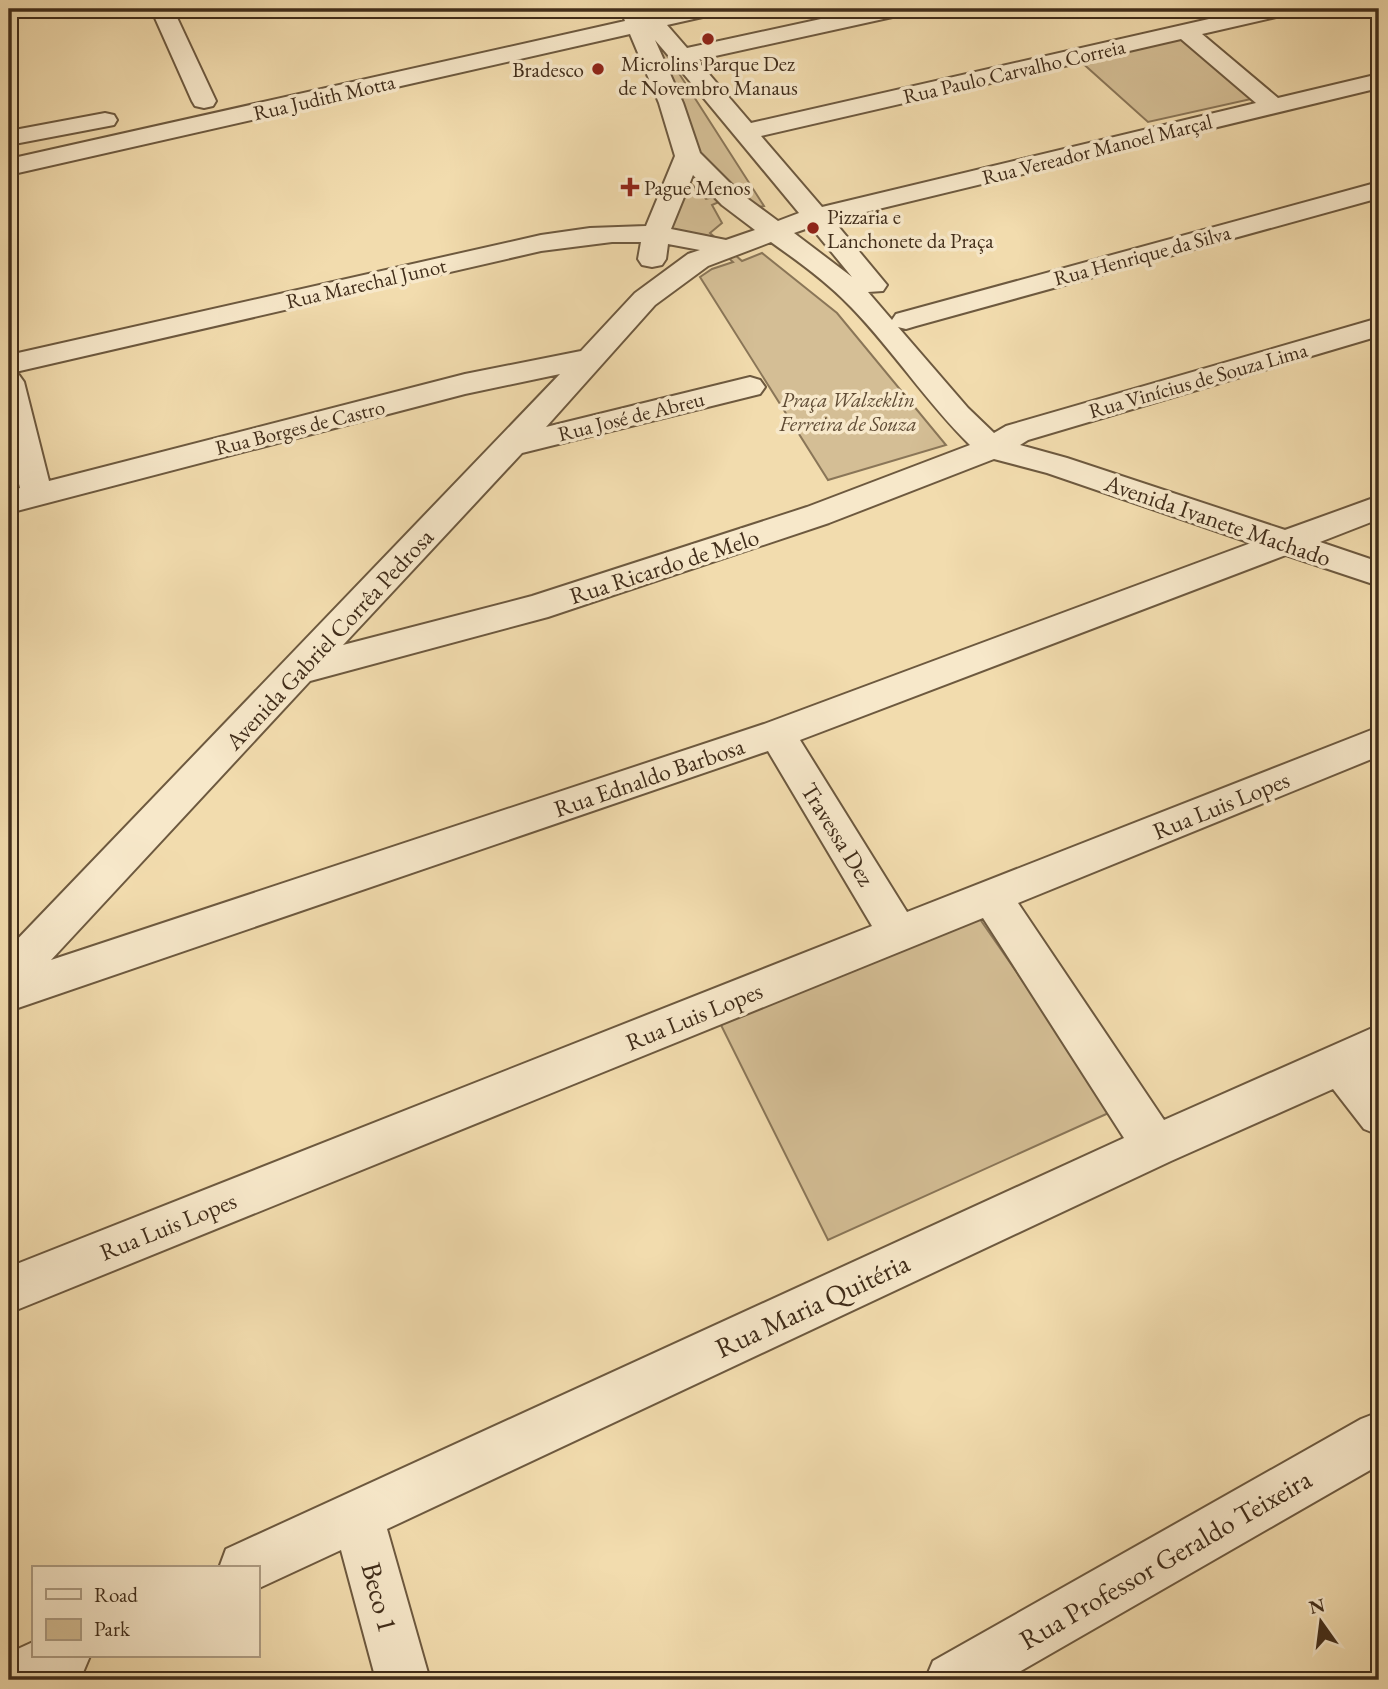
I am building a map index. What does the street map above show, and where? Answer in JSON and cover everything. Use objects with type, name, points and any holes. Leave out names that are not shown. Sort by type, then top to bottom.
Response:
[{"type":"street","points":[[162,9],[204,101]]},
{"type":"street","points":[[639,15],[708,9]]},
{"type":"street","points":[[681,56],[897,9]]},
{"type":"street","name":"Rua Paulo Carvalho Correia","points":[[746,132],[1281,9]]},
{"type":"street","name":"Rua Judith Motta","points":[[178,106],[639,15]]},
{"type":"street","name":"Rua Judith Motta","points":[[9,167],[639,15]]},
{"type":"street","name":"Avenida Ivanete Machado","points":[[639,15],[681,56],[814,217],[906,320],[1005,440]]},
{"type":"street","name":"Avenida Ivanete Machado","points":[[639,15],[688,156],[731,199],[838,279],[862,302],[957,415],[1056,465],[1379,574]]},
{"type":"street","points":[[1185,32],[1273,106]]},
{"type":"street","name":"Rua Vereador Manoel Marçal","points":[[773,231],[814,217],[1379,80]]},
{"type":"street","points":[[671,103],[720,102]]},
{"type":"street","points":[[9,138],[126,116]]},
{"type":"street","points":[[645,299],[656,234],[688,156]]},
{"type":"street","name":"Rua Henrique da Silva","points":[[906,320],[1379,190]]},
{"type":"street","name":"Avenida Gabriel Corrêa Pedrosa","points":[[9,976],[512,445],[645,299],[698,260],[773,231]]},
{"type":"street","name":"Rua Marechal Junot","points":[[9,364],[541,243],[596,233],[656,234],[725,248]]},
{"type":"street","name":"Rua Vinícius de Souza Lima","points":[[1005,440],[1379,327]]},
{"type":"street","name":"Rua Borges de Castro","points":[[23,498],[466,384],[593,358]]},
{"type":"street","points":[[9,382],[23,498]]},
{"type":"street","name":"Rua José de Abreu","points":[[512,445],[750,387]]},
{"type":"street","name":"Rua Ricardo de Melo","points":[[300,670],[536,608],[818,515],[1005,440]]},
{"type":"street","name":"Rua Ednaldo Barbosa","points":[[9,992],[776,734],[1379,507]]},
{"type":"street","name":"Travessa Dez","points":[[776,734],[899,933]]},
{"type":"street","name":"Rua Luis Lopes","points":[[9,1290],[1379,741]]},
{"type":"street","points":[[992,898],[1155,1146]]},
{"type":"street","points":[[1360,1055],[1379,1114]]},
{"type":"street","name":"Rua Maria Quitéria","points":[[249,1566],[1155,1146],[1360,1055]]},
{"type":"street","name":"Rua Professor Geraldo Teixeira","points":[[951,1680],[1379,1437]]},
{"type":"street","name":"Beco 1","points":[[358,1514],[403,1680]]},
{"type":"street","points":[[11,1680],[58,1658]]},
{"type":"green space","points":[[1192,34],[1269,95],[1148,122],[1079,60]]},
{"type":"green space","name":"Praça Walzeklin Ferreira de Souza","points":[[664,50],[764,206],[748,209],[730,197],[712,205],[722,223],[710,233],[742,261],[762,253],[837,313],[946,445],[828,480],[700,277],[712,269],[733,262],[703,235],[680,234],[671,230],[680,172],[706,199],[726,194],[673,115],[653,51]]},
{"type":"green space","points":[[975,912],[1113,1111],[828,1240],[715,1013]]},
{"type":"place","name":"Microlins Parque Dez de Novembro Manaus","points":[[708,39]]},
{"type":"place","name":"Bradesco","points":[[598,69]]},
{"type":"place","name":"Pague Menos","points":[[630,187]]},
{"type":"place","name":"Pizzaria e Lanchonete da Praça","points":[[813,228]]}]
